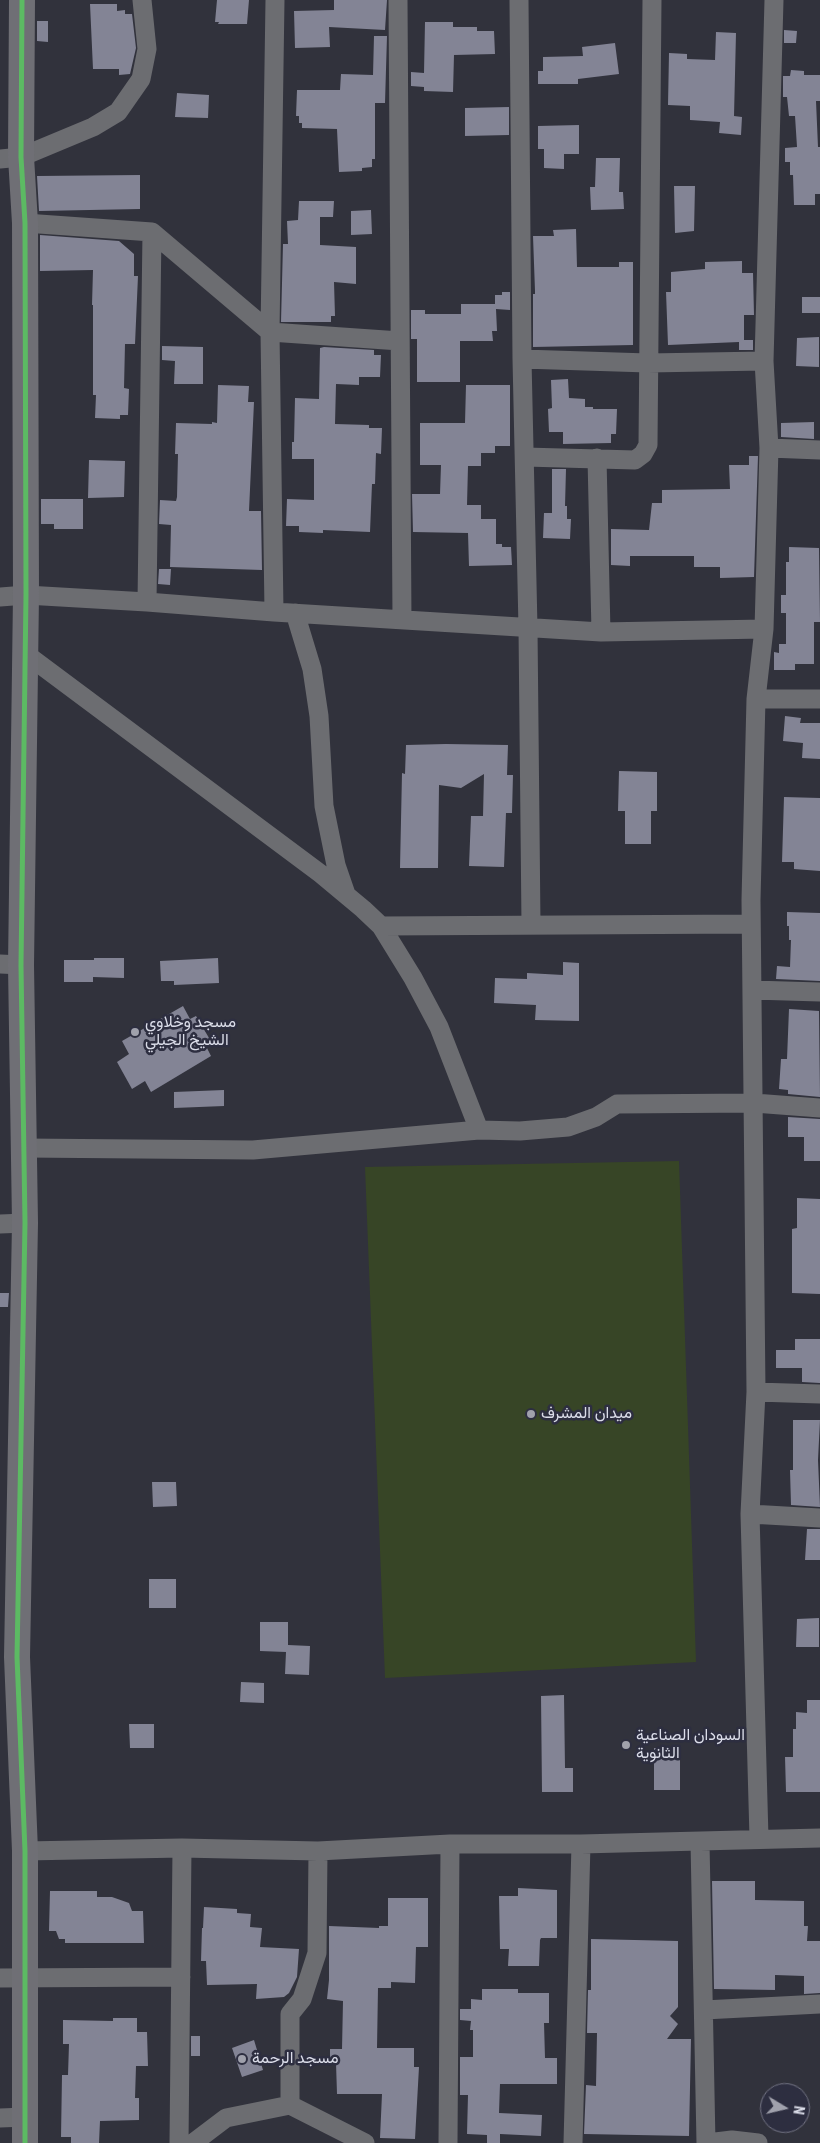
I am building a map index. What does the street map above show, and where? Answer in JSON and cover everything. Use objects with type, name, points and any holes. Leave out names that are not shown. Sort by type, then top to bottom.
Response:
[{"type":"street","points":[[22,0],[10,158],[25,223],[26,654],[11,964],[24,1148],[12,1223],[9,1657],[25,1850],[26,1978],[12,2118],[25,2143]]},
{"type":"street","points":[[10,158],[93,127],[118,112],[141,79],[143,71],[147,49],[142,0]]},
{"type":"street","points":[[274,612],[270,332],[275,0]]},
{"type":"street","points":[[398,0],[402,619]]},
{"type":"street","points":[[519,0],[522,359],[528,628],[531,925]]},
{"type":"street","points":[[525,456],[635,460],[643,454],[648,445],[652,0]]},
{"type":"street","points":[[759,1838],[750,1514],[756,1392],[751,924],[756,699],[764,629],[769,448],[764,361],[774,0]]},
{"type":"street","points":[[25,223],[152,232],[270,332],[400,341]]},
{"type":"street","points":[[147,602],[152,232]]},
{"type":"street","points":[[522,359],[648,363],[764,361]]},
{"type":"street","points":[[769,448],[820,450]]},
{"type":"street","points":[[597,458],[601,632]]},
{"type":"street","points":[[0,597],[26,596],[147,602],[274,612],[601,632],[764,629]]},
{"type":"street","points":[[295,613],[312,669],[319,716],[324,806],[336,865],[346,895]]},
{"type":"street","points":[[26,654],[321,874],[381,926],[413,978],[438,1027],[479,1130]]},
{"type":"street","points":[[756,699],[820,700]]},
{"type":"street","points":[[381,926],[751,924]]},
{"type":"street","points":[[752,990],[820,992]]},
{"type":"street","points":[[24,1148],[253,1150],[479,1130],[520,1131],[568,1127],[596,1116],[617,1104],[754,1103],[820,1108]]},
{"type":"street","points":[[756,1392],[820,1394]]},
{"type":"street","points":[[750,1514],[820,1518]]},
{"type":"street","points":[[25,1850],[182,1848],[318,1851],[450,1844],[581,1844],[700,1842],[759,1838],[820,1838]]},
{"type":"street","points":[[700,1842],[706,2143],[732,2140],[758,2143]]},
{"type":"street","points":[[448,2143],[450,1844]]},
{"type":"street","points":[[573,2143],[581,1844]]},
{"type":"street","points":[[180,2143],[182,1848]]},
{"type":"street","points":[[290,2105],[290,2014],[302,1999],[317,1953],[318,1851]]},
{"type":"street","points":[[0,1978],[181,1977]]},
{"type":"street","points":[[704,2010],[820,2004]]},
{"type":"street","points":[[193,2143],[226,2118],[290,2105],[365,2143]]},
{"type":"green space","name":"ميدان المشرف","points":[[679,1161],[696,1662],[385,1678],[365,1167]]},
{"type":"building","points":[[217,0],[249,0],[247,24],[218,24],[219,22],[215,22]]},
{"type":"building","points":[[334,0],[387,0],[385,30],[329,27],[330,47],[295,48],[294,11],[334,10]]},
{"type":"building","points":[[90,4],[117,4],[117,11],[125,10],[125,14],[132,14],[136,48],[130,74],[119,75],[119,69],[93,69]]},
{"type":"building","points":[[37,21],[48,21],[48,42],[37,41]]},
{"type":"building","points":[[425,22],[453,22],[453,27],[477,27],[477,31],[494,31],[495,54],[454,55],[453,92],[424,91],[424,87],[411,86],[411,72],[424,73]]},
{"type":"building","points":[[784,30],[797,31],[796,43],[784,43]]},
{"type":"building","points":[[716,32],[736,33],[734,116],[742,117],[741,135],[719,133],[720,122],[690,120],[690,106],[668,105],[669,53],[687,54],[687,59],[715,60]]},
{"type":"building","points":[[374,36],[387,36],[385,103],[375,103],[375,159],[372,159],[372,167],[362,168],[362,171],[339,172],[337,129],[302,128],[302,123],[299,123],[299,116],[296,116],[297,90],[340,90],[341,74],[373,75]]},
{"type":"building","points":[[615,43],[619,74],[578,79],[578,84],[538,84],[538,71],[543,71],[543,57],[583,56],[582,47]]},
{"type":"building","points":[[791,70],[804,71],[804,75],[820,75],[820,101],[816,101],[818,147],[820,147],[820,194],[815,194],[815,205],[794,205],[793,175],[790,175],[790,162],[785,162],[785,148],[797,147],[795,116],[789,116],[787,97],[783,97],[783,76],[790,76]]},
{"type":"building","points":[[177,93],[209,95],[208,118],[175,117]]},
{"type":"building","points":[[509,107],[509,135],[465,136],[465,108]]},
{"type":"building","points":[[579,125],[579,154],[564,154],[564,169],[544,168],[544,149],[538,149],[538,126]]},
{"type":"building","points":[[596,158],[620,158],[619,192],[623,192],[624,209],[591,210],[590,187],[595,187]]},
{"type":"building","points":[[140,175],[140,209],[39,211],[37,176]]},
{"type":"building","points":[[674,186],[695,186],[694,231],[675,233]]},
{"type":"building","points":[[299,201],[334,201],[333,217],[320,217],[320,245],[356,247],[356,284],[334,282],[335,316],[331,316],[331,322],[281,322],[283,244],[288,244],[287,221],[298,220]]},
{"type":"building","points":[[371,210],[372,234],[351,235],[351,211]]},
{"type":"building","points":[[576,229],[577,267],[619,267],[619,262],[633,262],[633,345],[533,347],[533,294],[535,294],[535,291],[533,236],[554,236],[553,230]]},
{"type":"building","points":[[40,235],[119,241],[134,254],[134,276],[138,276],[135,344],[125,344],[124,388],[129,389],[128,415],[120,415],[120,419],[95,418],[96,395],[93,395],[93,270],[40,271]]},
{"type":"building","points":[[742,261],[742,273],[753,273],[754,315],[744,315],[744,340],[753,340],[753,350],[739,350],[739,342],[668,345],[666,292],[671,292],[671,272],[705,269],[705,262]]},
{"type":"building","points":[[502,292],[510,292],[510,310],[496,309],[497,331],[492,331],[493,341],[460,341],[460,382],[417,382],[417,339],[411,339],[411,310],[425,310],[425,314],[461,314],[461,304],[495,304],[495,295],[502,295]]},
{"type":"building","points":[[802,297],[820,297],[820,313],[802,313]]},
{"type":"building","points":[[819,337],[819,367],[796,366],[797,338]]},
{"type":"building","points":[[162,346],[203,347],[203,384],[174,384],[175,361],[162,360]]},
{"type":"building","points":[[320,348],[374,350],[374,355],[381,355],[380,377],[359,377],[359,385],[336,384],[335,424],[369,425],[369,428],[382,428],[381,454],[376,453],[375,484],[372,484],[370,532],[323,530],[323,533],[299,532],[299,526],[286,526],[287,499],[314,500],[314,459],[292,459],[292,442],[294,442],[295,398],[319,399]]},
{"type":"building","points":[[568,379],[569,398],[585,399],[585,407],[593,407],[593,409],[617,409],[616,434],[611,434],[611,443],[563,444],[563,432],[549,432],[548,409],[552,408],[551,380]]},
{"type":"building","points":[[218,385],[249,386],[248,402],[254,402],[249,511],[261,511],[262,570],[170,567],[171,525],[159,524],[160,500],[176,501],[177,497],[178,454],[175,454],[176,423],[217,423]]},
{"type":"building","points":[[466,385],[510,385],[510,446],[495,446],[495,453],[481,453],[481,466],[468,466],[467,505],[481,505],[481,519],[496,519],[496,544],[502,544],[502,547],[511,547],[512,565],[469,566],[468,533],[413,532],[412,494],[440,494],[441,465],[420,465],[420,423],[465,423]]},
{"type":"building","points":[[814,422],[814,439],[781,437],[781,423]]},
{"type":"building","points":[[749,456],[758,456],[754,577],[720,578],[720,567],[694,567],[694,556],[630,556],[630,566],[611,565],[611,529],[649,530],[652,503],[662,503],[662,490],[730,489],[729,465],[749,465]]},
{"type":"building","points":[[89,460],[125,461],[124,497],[88,498]]},
{"type":"building","points":[[552,469],[566,469],[565,506],[567,506],[567,519],[571,519],[570,539],[543,538],[544,513],[552,513]]},
{"type":"building","points":[[41,499],[83,499],[83,529],[54,529],[54,524],[41,524]]},
{"type":"building","points":[[789,547],[819,548],[820,622],[814,622],[814,664],[795,664],[795,670],[774,670],[774,652],[779,653],[779,644],[786,644],[786,613],[781,613],[781,595],[786,595],[786,562],[789,562]]},
{"type":"building","points":[[159,569],[171,569],[170,585],[158,584]]},
{"type":"building","points":[[785,716],[801,718],[800,723],[820,723],[820,759],[802,758],[803,743],[783,741]]},
{"type":"building","points":[[406,745],[508,745],[507,775],[513,775],[512,813],[506,813],[504,867],[469,866],[471,816],[483,816],[484,774],[461,788],[439,785],[438,868],[400,868],[402,773],[405,774]]},
{"type":"building","points":[[619,771],[657,772],[657,811],[651,811],[651,844],[625,844],[625,811],[618,811]]},
{"type":"building","points":[[784,797],[820,798],[820,871],[794,869],[794,862],[782,862]]},
{"type":"building","points":[[787,912],[820,913],[820,981],[776,979],[777,966],[790,967],[791,940],[789,940],[789,926],[787,926]]},
{"type":"building","points":[[94,958],[124,958],[124,978],[93,977],[93,982],[64,982],[64,960],[94,960]]},
{"type":"building","points":[[218,958],[219,983],[174,985],[174,981],[161,981],[160,961]]},
{"type":"building","points":[[563,962],[579,963],[579,1021],[535,1020],[536,1005],[494,1003],[495,978],[527,979],[527,973],[563,975]]},
{"type":"building","points":[[183,1006],[190,1019],[196,1016],[212,1043],[206,1046],[211,1056],[151,1092],[145,1081],[132,1089],[117,1062],[129,1054],[122,1041]]},
{"type":"building","points":[[789,1009],[819,1011],[820,1097],[788,1094],[788,1090],[779,1089],[781,1059],[787,1059]]},
{"type":"building","points":[[224,1090],[224,1106],[174,1108],[174,1092]]},
{"type":"building","points":[[788,1117],[820,1119],[820,1161],[804,1161],[804,1137],[788,1137]]},
{"type":"building","points":[[797,1198],[820,1199],[820,1294],[792,1293],[792,1229],[797,1228]]},
{"type":"building","points":[[0,1293],[9,1293],[8,1307],[0,1307]]},
{"type":"building","points":[[795,1339],[820,1339],[820,1383],[802,1382],[802,1368],[776,1368],[776,1350],[795,1350]]},
{"type":"building","points":[[793,1420],[820,1420],[818,1460],[820,1507],[791,1505],[790,1470],[793,1470]]},
{"type":"building","points":[[152,1482],[176,1482],[177,1506],[153,1507]]},
{"type":"building","points":[[807,1529],[820,1529],[820,1560],[805,1560]]},
{"type":"building","points":[[149,1579],[176,1579],[176,1608],[149,1608]]},
{"type":"building","points":[[819,1618],[819,1647],[796,1647],[797,1619]]},
{"type":"building","points":[[260,1622],[288,1622],[288,1645],[310,1646],[309,1675],[285,1674],[286,1652],[260,1651]]},
{"type":"building","points":[[241,1682],[264,1683],[264,1703],[240,1702]]},
{"type":"building","points":[[564,1695],[565,1768],[573,1768],[573,1792],[542,1792],[541,1696]]},
{"type":"building","points":[[807,1700],[820,1700],[820,1792],[786,1792],[785,1757],[793,1757],[793,1729],[796,1729],[796,1712],[807,1713]]},
{"type":"building","points":[[129,1724],[154,1724],[154,1748],[130,1748]]},
{"type":"building","points":[[654,1748],[680,1748],[680,1790],[654,1790]]},
{"type":"building","points":[[712,1881],[755,1881],[755,1900],[804,1901],[804,1926],[808,1926],[807,1941],[820,1941],[820,1993],[804,1994],[804,1976],[775,1975],[775,1990],[714,1989]]},
{"type":"building","points":[[518,1888],[557,1890],[557,1938],[541,1938],[539,1966],[508,1966],[509,1949],[500,1949],[499,1896],[518,1896]]},
{"type":"building","points":[[50,1891],[97,1891],[97,1897],[112,1897],[129,1903],[132,1911],[143,1911],[144,1943],[65,1943],[65,1939],[59,1939],[56,1931],[49,1931]]},
{"type":"building","points":[[388,1898],[428,1898],[428,1947],[416,1947],[415,1983],[391,1982],[391,1988],[378,1988],[377,2048],[414,2048],[414,2067],[419,2067],[415,2139],[380,2138],[382,2094],[337,2094],[336,2063],[330,2063],[330,2049],[342,2049],[343,2001],[327,1999],[329,1926],[379,1928],[379,1926],[388,1926]]},
{"type":"building","points":[[204,1907],[237,1909],[237,1913],[251,1914],[250,1927],[262,1928],[260,1947],[299,1949],[297,1977],[289,1993],[284,1997],[256,1999],[257,1984],[207,1985],[206,1961],[201,1961]]},
{"type":"building","points":[[591,1939],[678,1941],[678,2007],[670,2016],[678,2024],[667,2039],[691,2039],[689,2136],[584,2134],[586,2085],[596,2086],[597,2033],[587,2033],[588,1990],[591,1990]]},
{"type":"building","points":[[482,1989],[518,1989],[518,1993],[549,1993],[549,2023],[544,2023],[545,2058],[557,2058],[557,2084],[500,2084],[499,2113],[542,2115],[541,2136],[500,2134],[500,2143],[487,2143],[487,2135],[467,2134],[468,2095],[460,2095],[460,2057],[473,2057],[473,2030],[470,2030],[471,2021],[460,2020],[460,2009],[471,2009],[471,1999],[482,2000]]},
{"type":"building","points":[[113,2018],[137,2018],[137,2032],[147,2032],[148,2066],[136,2066],[135,2098],[139,2098],[139,2120],[100,2121],[99,2143],[71,2143],[71,2137],[61,2137],[62,2075],[68,2075],[69,2044],[63,2044],[63,2020],[113,2021]]},
{"type":"building","points":[[191,2036],[200,2036],[200,2056],[191,2056]]},
{"type":"building","points":[[254,2040],[263,2070],[242,2077],[232,2048]]},
{"type":"cycle path","points":[[22,0],[21,157],[25,223],[26,595],[21,965],[25,1223],[17,1657],[25,1851],[25,2143]]},
{"type":"place","name":"مسجد وخلاوي الشيخ الجيلي","points":[[135,1032]]},
{"type":"place","name":"ميدان المشرف","points":[[531,1414]]},
{"type":"place","name":"السودان الصناعية الثانوية","points":[[626,1745]]},
{"type":"place","name":"مسجد الرحمة","points":[[242,2059]]}]
